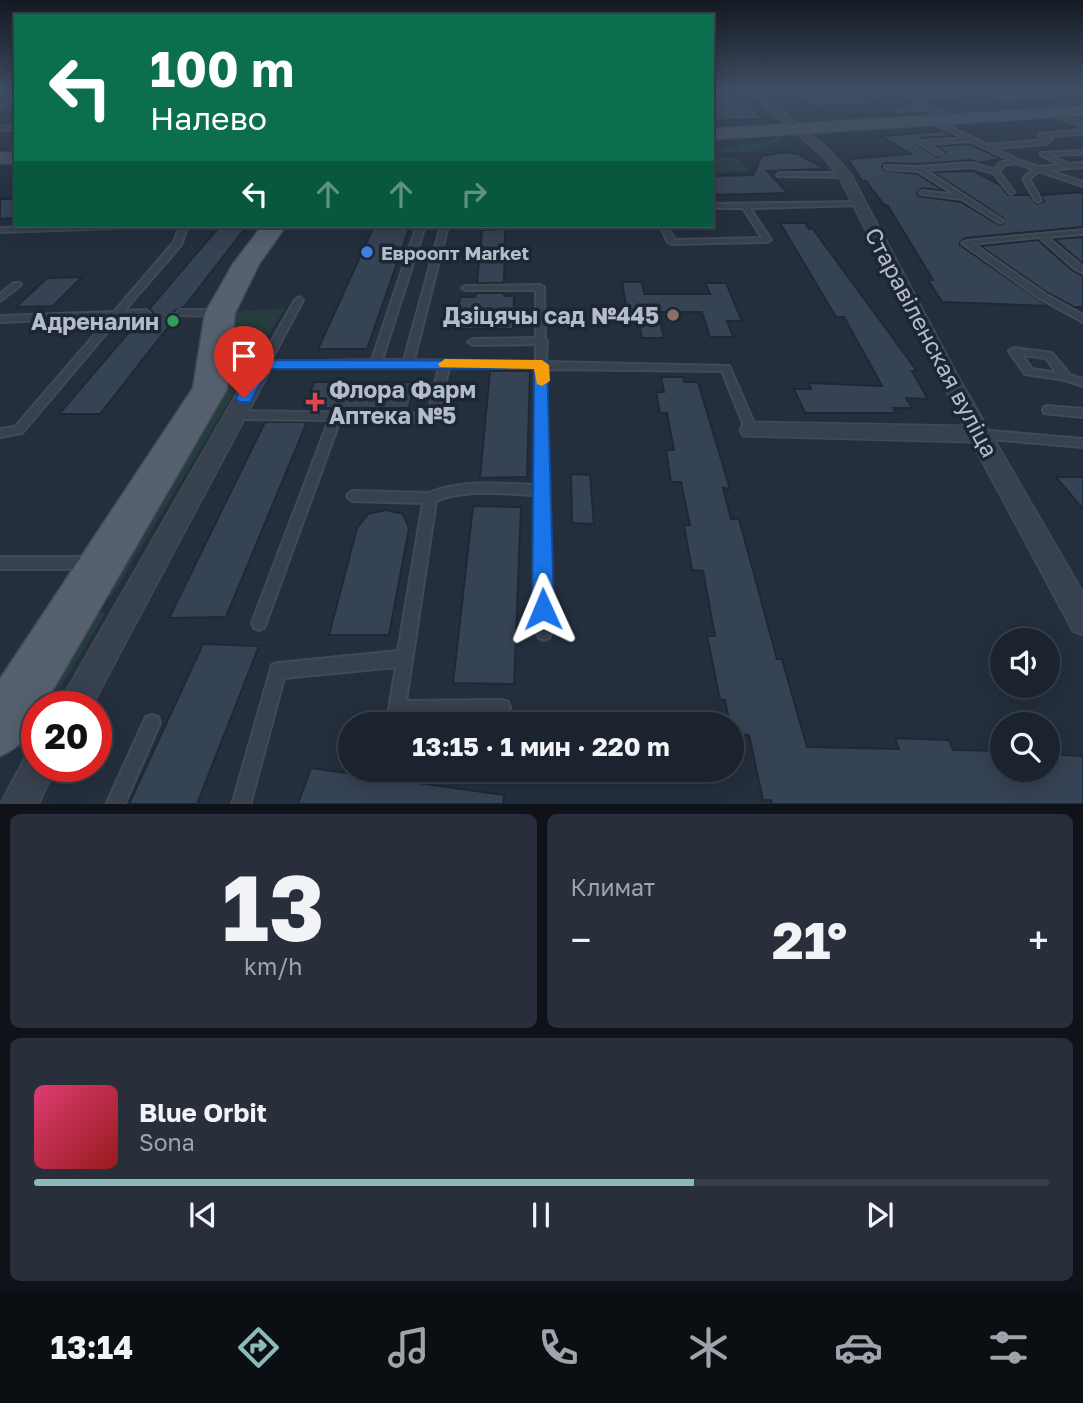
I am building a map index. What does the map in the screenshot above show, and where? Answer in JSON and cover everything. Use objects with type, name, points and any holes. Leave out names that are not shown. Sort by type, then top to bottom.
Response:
[{"type":"main road","points":[[714,134],[820,128]]},
{"type":"main road","points":[[0,728],[118,580],[211,389],[220,313],[246,264],[273,228]]},
{"type":"street","name":"Старавіленская вуліца","points":[[795,128],[825,152],[845,175],[979,434],[1083,621]]},
{"type":"street","points":[[79,691],[118,580],[234,415],[263,365]]},
{"type":"street","points":[[751,430],[979,434]]},
{"type":"street","points":[[18,804],[30,782]]},
{"type":"lane","points":[[952,128],[984,149],[1083,184]]},
{"type":"lane","points":[[984,149],[1046,142],[1049,139],[1041,135],[1083,132]]},
{"type":"lane","points":[[939,153],[921,143],[971,139]]},
{"type":"lane","points":[[1067,166],[1043,154],[1080,152]]},
{"type":"lane","points":[[996,172],[1002,164],[1016,161]]},
{"type":"lane","points":[[1038,200],[1026,179],[1037,169],[1083,164]]},
{"type":"lane","points":[[887,167],[919,169],[971,165],[996,172],[1011,192]]},
{"type":"lane","points":[[919,169],[1000,221]]},
{"type":"lane","points":[[780,175],[845,175]]},
{"type":"lane","points":[[923,193],[966,199]]},
{"type":"lane","points":[[714,206],[860,204]]},
{"type":"lane","points":[[665,228],[673,242],[766,240],[745,205]]},
{"type":"lane","points":[[0,230],[59,228]]},
{"type":"lane","points":[[0,433],[18,430],[178,243],[183,228]]},
{"type":"lane","points":[[376,363],[420,228]]},
{"type":"lane","points":[[408,364],[444,228]]},
{"type":"lane","points":[[1083,232],[966,243],[1042,296],[1083,319]]},
{"type":"lane","points":[[1040,235],[1058,247],[1067,260],[1083,271]]},
{"type":"lane","points":[[0,298],[17,285]]},
{"type":"lane","points":[[466,288],[540,287],[544,633]]},
{"type":"lane","points":[[299,300],[263,365],[376,363],[726,368],[751,430]]},
{"type":"lane","points":[[0,319],[146,313]]},
{"type":"lane","points":[[180,313],[220,313]]},
{"type":"lane","points":[[473,342],[542,341]]},
{"type":"lane","points":[[1066,377],[1049,355],[1014,351],[1029,372],[1066,377],[1083,383]]},
{"type":"lane","points":[[234,415],[433,418],[445,364]]},
{"type":"lane","points":[[1048,410],[1083,413]]},
{"type":"lane","points":[[259,624],[336,417]]},
{"type":"lane","points":[[979,434],[1083,443]]},
{"type":"lane","points":[[353,496],[430,498],[441,492],[458,490],[542,490]]},
{"type":"lane","points":[[430,498],[397,709],[502,708]]},
{"type":"lane","points":[[0,564],[118,580]]},
{"type":"lane","points":[[241,804],[278,671],[405,658]]},
{"type":"lane","points":[[114,804],[152,723]]},
{"type":"green space","points":[[777,136],[784,136],[763,151],[714,153],[714,149],[739,148],[738,144],[764,143]]},
{"type":"green space","points":[[736,157],[749,171],[714,173],[714,158]]},
{"type":"green space","points":[[285,308],[112,596],[102,596],[229,312]]},
{"type":"green space","points":[[91,613],[105,613],[60,689],[46,689]]},
{"type":"building","points":[[944,131],[954,136],[921,138],[916,144],[938,157],[945,152],[935,146],[970,144],[1002,159],[979,163],[971,160],[919,164],[885,163],[882,166],[884,170],[917,174],[945,191],[923,188],[917,193],[919,196],[961,202],[999,225],[1003,224],[1003,218],[933,172],[974,171],[1000,185],[1008,195],[1029,195],[1037,204],[1044,201],[1041,195],[1083,192],[1083,227],[966,238],[960,242],[960,245],[1048,306],[942,302],[928,280],[933,280],[888,206],[884,205],[866,181],[862,181],[848,159],[911,154],[881,136]]},
{"type":"building","points":[[785,152],[798,154],[825,169],[767,171],[788,193],[714,195],[714,176],[753,175],[762,156]]},
{"type":"building","points":[[0,199],[14,199],[14,218],[0,219]]},
{"type":"building","points":[[780,223],[805,223],[809,229],[813,229],[917,371],[912,371],[928,399],[906,398],[912,408],[893,408],[896,413],[805,413],[794,389],[811,389],[808,383],[882,386],[844,317],[836,317]]},
{"type":"building","points":[[218,228],[245,228],[184,307],[174,311],[176,317],[100,414],[59,414],[141,318],[151,316],[153,312],[149,309]]},
{"type":"building","points":[[373,228],[409,228],[367,349],[318,349]]},
{"type":"building","points":[[505,229],[504,283],[477,283],[482,230]]},
{"type":"building","points":[[1083,237],[1083,264],[1054,239]]},
{"type":"building","points":[[1038,240],[1072,270],[1083,276],[1083,307],[1074,307],[1046,292],[980,246]]},
{"type":"building","points":[[82,277],[53,306],[16,307],[47,278]]},
{"type":"building","points":[[622,282],[642,282],[644,294],[710,294],[705,283],[726,283],[742,321],[727,321],[733,337],[710,337],[702,312],[658,312],[664,338],[642,338],[638,318],[628,318]]},
{"type":"building","points":[[476,293],[504,293],[504,296],[514,296],[513,329],[454,329],[460,297],[475,297]]},
{"type":"building","points":[[490,371],[530,371],[527,477],[480,478]]},
{"type":"building","points":[[661,377],[683,377],[684,382],[698,382],[730,489],[723,488],[731,519],[739,519],[777,659],[782,659],[807,747],[899,749],[895,738],[949,740],[953,750],[990,751],[990,782],[1060,782],[1060,752],[1062,755],[1083,756],[1083,804],[772,804],[771,800],[763,800],[749,735],[744,735],[744,712],[727,712],[725,700],[720,699],[707,636],[715,636],[703,571],[692,570],[684,525],[690,525],[681,482],[671,482],[666,450],[674,450],[667,413],[660,413],[656,392],[664,392]]},
{"type":"building","points":[[314,382],[415,382],[409,408],[304,408]]},
{"type":"building","points":[[265,422],[307,422],[226,617],[169,618]]},
{"type":"building","points":[[571,474],[590,475],[594,524],[572,523]]},
{"type":"building","points":[[1056,477],[1083,477],[1083,509]]},
{"type":"building","points":[[473,506],[521,507],[514,684],[453,683]]},
{"type":"building","points":[[386,510],[403,514],[409,528],[389,635],[329,635],[357,528],[368,514]]},
{"type":"building","points":[[203,644],[259,646],[197,804],[129,804]]},
{"type":"building","points":[[311,768],[338,772],[338,782],[411,782],[504,795],[503,804],[298,804]]},
{"type":"slow traffic","points":[[445,364],[542,365],[542,381]]},
{"type":"place","name":"Евроопт Market","points":[[367,252]]},
{"type":"place","name":"Дзіцячы сад №445","points":[[673,315]]},
{"type":"place","name":"Адреналин","points":[[173,321]]},
{"type":"place","name":"Флора Фарм Аптека №5","points":[[315,402]]},
{"type":"route","points":[[244,398],[263,365],[542,365],[543,609]]}]
